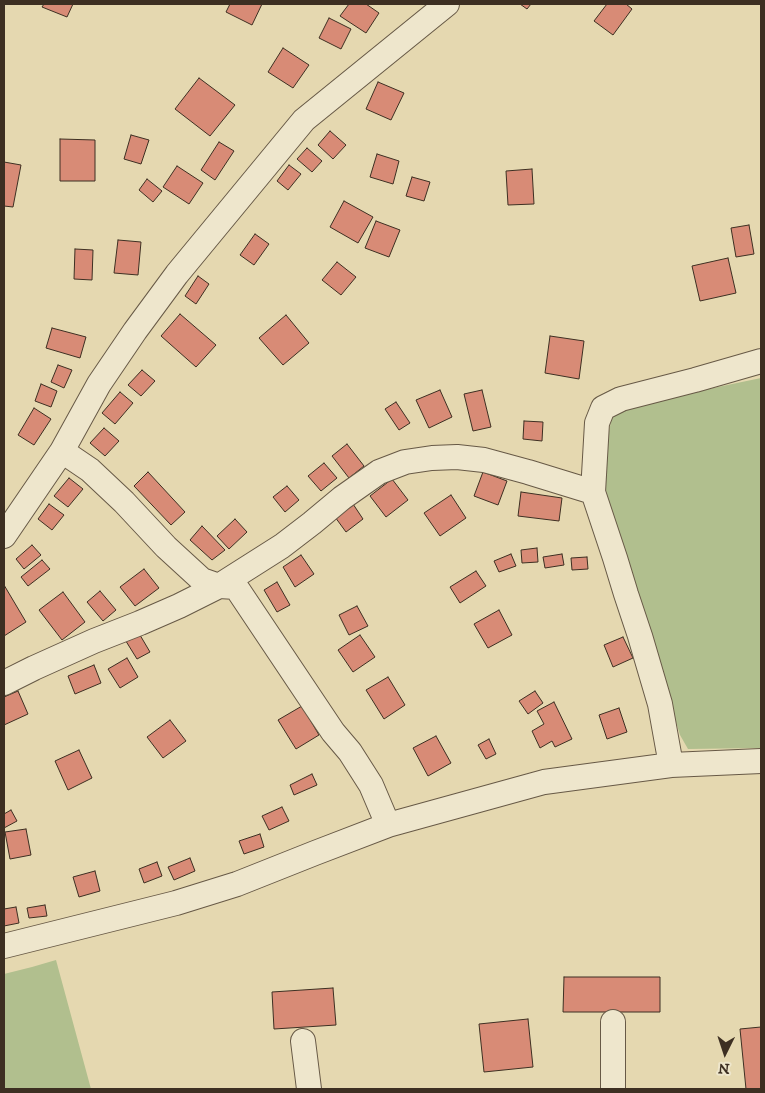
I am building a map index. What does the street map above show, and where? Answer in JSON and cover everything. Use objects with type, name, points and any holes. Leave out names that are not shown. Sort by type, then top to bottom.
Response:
[{"type":"street","points":[[4,536],[62,451],[99,384],[140,324],[177,274],[304,120],[447,4]]},
{"type":"street","points":[[671,765],[660,704],[593,492],[597,423],[603,408],[621,399],[761,361]]},
{"type":"street","points":[[62,451],[90,470],[124,502],[166,547],[202,580],[219,586],[236,587],[333,732],[350,752],[371,785],[388,825]]},
{"type":"street","points":[[4,683],[94,641],[164,613],[219,586],[282,546],[342,498],[379,472],[405,462],[457,457],[484,460],[593,492]]},
{"type":"street","points":[[4,946],[185,901],[237,884],[388,825],[544,782],[671,765],[761,761]]},
{"type":"street","points":[[613,1022],[613,1089]]},
{"type":"street","points":[[302,1041],[310,1089]]},
{"type":"green space","points":[[761,378],[761,748],[688,749],[680,735],[611,512],[605,486],[606,445],[612,417],[641,403]]},
{"type":"green space","points":[[56,960],[91,1089],[4,1089],[4,974]]},
{"type":"building","points":[[44,4],[73,4],[67,17],[42,7]]},
{"type":"building","points":[[230,4],[262,4],[252,25],[226,12]]},
{"type":"building","points":[[349,4],[366,4],[379,13],[366,33],[340,16]]},
{"type":"building","points":[[520,4],[531,4],[527,9]]},
{"type":"building","points":[[607,4],[626,4],[632,9],[613,35],[594,21]]},
{"type":"building","points":[[329,18],[351,29],[341,49],[319,38]]},
{"type":"building","points":[[283,48],[309,65],[293,88],[268,72]]},
{"type":"building","points":[[199,78],[235,105],[210,136],[175,109]]},
{"type":"building","points":[[378,82],[404,93],[391,120],[366,109]]},
{"type":"building","points":[[330,131],[346,145],[333,159],[318,145]]},
{"type":"building","points":[[131,135],[149,140],[141,164],[124,159]]},
{"type":"building","points":[[60,139],[95,140],[95,181],[60,181]]},
{"type":"building","points":[[219,142],[234,151],[215,180],[201,170]]},
{"type":"building","points":[[307,148],[322,161],[312,172],[297,159]]},
{"type":"building","points":[[377,154],[399,161],[393,184],[370,177]]},
{"type":"building","points":[[4,162],[21,165],[13,207],[4,206]]},
{"type":"building","points":[[289,165],[301,174],[288,190],[277,181]]},
{"type":"building","points":[[177,166],[203,183],[189,204],[163,187]]},
{"type":"building","points":[[532,169],[534,204],[508,205],[506,171]]},
{"type":"building","points":[[412,177],[430,182],[424,201],[406,196]]},
{"type":"building","points":[[147,179],[162,191],[153,202],[139,190]]},
{"type":"building","points":[[344,201],[373,217],[358,243],[330,227]]},
{"type":"building","points":[[376,221],[400,230],[389,257],[365,248]]},
{"type":"building","points":[[749,225],[754,254],[736,257],[731,228]]},
{"type":"building","points":[[255,234],[269,244],[254,265],[240,255]]},
{"type":"building","points":[[118,240],[141,242],[138,275],[114,273]]},
{"type":"building","points":[[75,249],[93,250],[92,280],[74,279]]},
{"type":"building","points":[[728,258],[736,293],[700,301],[692,266]]},
{"type":"building","points":[[337,262],[356,277],[341,295],[322,280]]},
{"type":"building","points":[[198,276],[209,284],[196,304],[185,296]]},
{"type":"building","points":[[180,314],[216,345],[196,367],[161,336]]},
{"type":"building","points":[[286,315],[309,343],[283,365],[259,338]]},
{"type":"building","points":[[52,328],[86,337],[80,358],[46,348]]},
{"type":"building","points":[[550,336],[584,341],[579,379],[545,373]]},
{"type":"building","points":[[58,365],[72,370],[64,388],[51,382]]},
{"type":"building","points":[[142,370],[155,381],[141,396],[128,385]]},
{"type":"building","points":[[41,384],[57,391],[51,407],[35,401]]},
{"type":"building","points":[[440,390],[452,417],[429,428],[416,400]]},
{"type":"building","points":[[482,390],[491,427],[473,431],[464,394]]},
{"type":"building","points":[[120,392],[133,403],[115,424],[102,413]]},
{"type":"building","points":[[396,402],[410,423],[399,430],[385,409]]},
{"type":"building","points":[[34,408],[51,419],[34,445],[18,435]]},
{"type":"building","points":[[524,421],[543,422],[542,441],[523,439]]},
{"type":"building","points":[[104,428],[119,441],[105,456],[90,443]]},
{"type":"building","points":[[347,444],[364,466],[349,478],[332,456]]},
{"type":"building","points":[[324,463],[337,478],[321,491],[308,476]]},
{"type":"building","points":[[148,472],[185,512],[171,525],[134,486]]},
{"type":"building","points":[[483,472],[507,481],[498,505],[474,496]]},
{"type":"building","points":[[69,478],[83,489],[68,507],[54,496]]},
{"type":"building","points":[[392,479],[408,500],[386,517],[370,496]]},
{"type":"building","points":[[287,486],[299,500],[285,512],[273,497]]},
{"type":"building","points":[[521,492],[562,498],[559,521],[518,516]]},
{"type":"building","points":[[451,495],[466,518],[440,536],[424,513]]},
{"type":"building","points":[[49,504],[64,515],[52,530],[38,519]]},
{"type":"building","points":[[353,504],[363,519],[346,532],[335,517]]},
{"type":"building","points":[[235,519],[247,532],[229,549],[217,536]]},
{"type":"building","points":[[202,526],[225,550],[212,560],[190,540]]},
{"type":"building","points":[[32,545],[41,555],[24,569],[16,559]]},
{"type":"building","points":[[537,548],[538,562],[522,563],[521,550]]},
{"type":"building","points":[[511,554],[516,566],[499,572],[494,561]]},
{"type":"building","points":[[562,554],[564,565],[545,568],[543,557]]},
{"type":"building","points":[[301,555],[314,574],[295,587],[283,567]]},
{"type":"building","points":[[587,557],[588,569],[572,570],[571,558]]},
{"type":"building","points":[[42,560],[50,569],[28,586],[21,577]]},
{"type":"building","points":[[144,569],[159,588],[135,606],[120,587]]},
{"type":"building","points":[[476,571],[486,586],[460,603],[450,587]]},
{"type":"building","points":[[277,582],[290,605],[277,612],[264,590]]},
{"type":"building","points":[[4,585],[26,622],[4,636]]},
{"type":"building","points":[[100,591],[116,610],[103,621],[87,602]]},
{"type":"building","points":[[63,592],[85,622],[62,640],[39,610]]},
{"type":"building","points":[[357,606],[368,626],[349,635],[339,615]]},
{"type":"building","points":[[499,610],[512,635],[488,648],[474,624]]},
{"type":"building","points":[[137,630],[150,652],[137,659],[124,638]]},
{"type":"building","points":[[360,635],[375,657],[353,672],[338,650]]},
{"type":"building","points":[[623,637],[633,658],[613,667],[604,645]]},
{"type":"building","points":[[127,658],[138,677],[120,688],[108,669]]},
{"type":"building","points":[[94,665],[101,683],[75,694],[68,676]]},
{"type":"building","points":[[388,677],[405,705],[384,719],[366,690]]},
{"type":"building","points":[[18,691],[28,714],[4,725],[4,697]]},
{"type":"building","points":[[535,691],[543,703],[528,714],[519,701]]},
{"type":"building","points":[[554,702],[572,739],[555,747],[552,741],[540,748],[532,731],[544,724],[537,711]]},
{"type":"building","points":[[302,706],[319,735],[296,749],[278,720]]},
{"type":"building","points":[[619,708],[627,732],[607,739],[599,715]]},
{"type":"building","points":[[170,720],[186,741],[163,758],[147,737]]},
{"type":"building","points":[[436,736],[451,763],[428,776],[413,748]]},
{"type":"building","points":[[489,739],[496,754],[486,759],[478,745]]},
{"type":"building","points":[[79,750],[92,778],[68,790],[55,761]]},
{"type":"building","points":[[312,774],[317,785],[294,795],[290,785]]},
{"type":"building","points":[[282,807],[289,821],[269,830],[262,816]]},
{"type":"building","points":[[11,810],[17,821],[4,828],[4,814]]},
{"type":"building","points":[[26,829],[31,855],[10,859],[5,832]]},
{"type":"building","points":[[260,834],[264,847],[244,854],[239,841]]},
{"type":"building","points":[[190,858],[195,871],[174,880],[168,867]]},
{"type":"building","points":[[157,862],[162,876],[144,883],[139,869]]},
{"type":"building","points":[[95,871],[100,891],[79,897],[73,877]]},
{"type":"building","points":[[45,905],[47,916],[29,918],[27,908]]},
{"type":"building","points":[[16,907],[19,923],[4,926],[4,909]]},
{"type":"building","points":[[564,977],[660,977],[660,1012],[563,1012]]},
{"type":"building","points":[[333,988],[336,1025],[274,1029],[272,992]]},
{"type":"building","points":[[528,1019],[533,1067],[484,1072],[479,1024]]},
{"type":"building","points":[[761,1027],[761,1089],[746,1089],[740,1029]]}]
